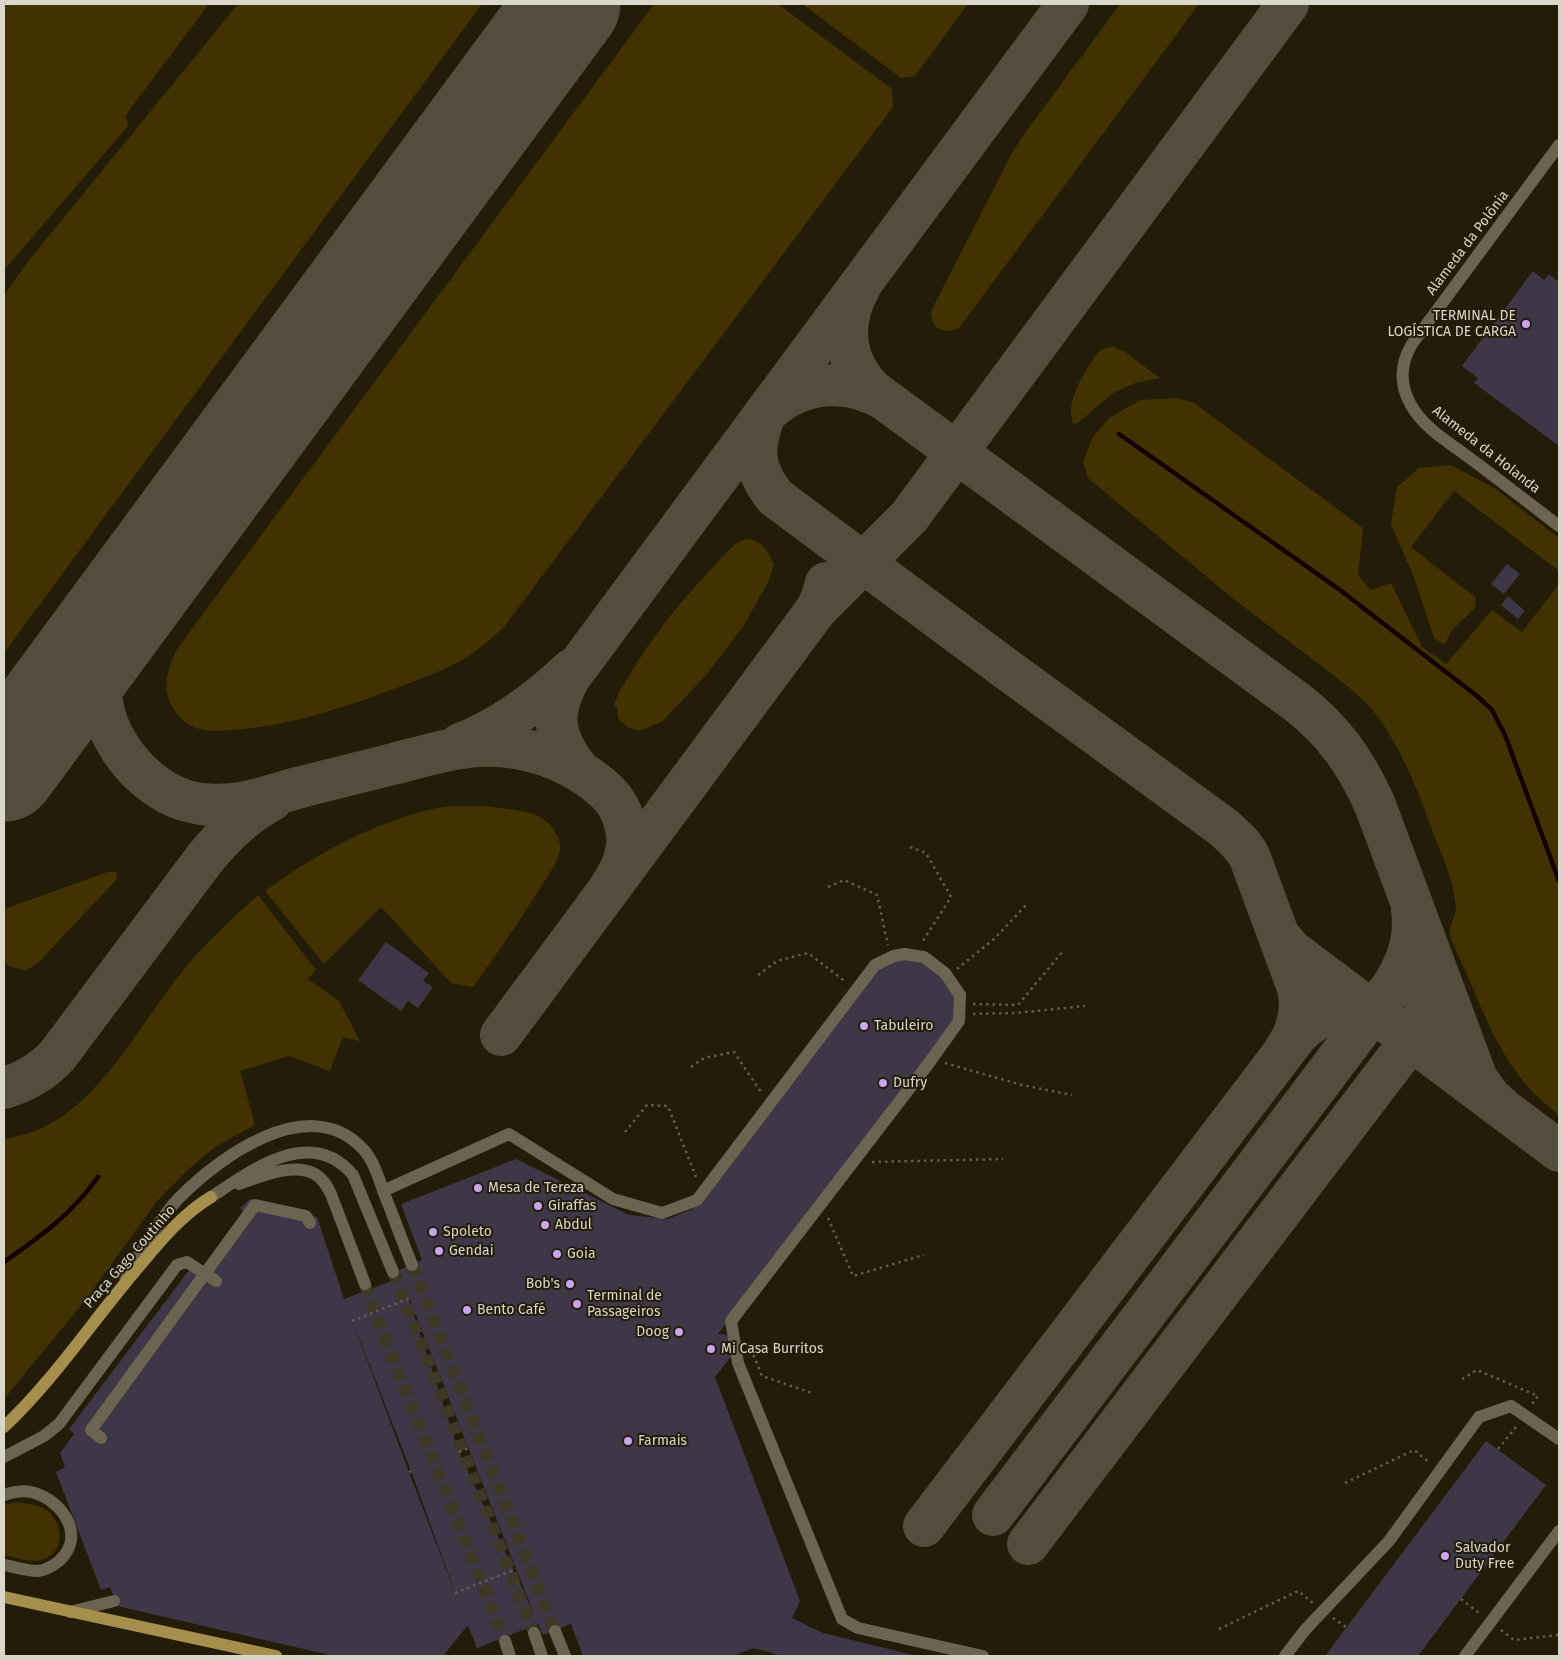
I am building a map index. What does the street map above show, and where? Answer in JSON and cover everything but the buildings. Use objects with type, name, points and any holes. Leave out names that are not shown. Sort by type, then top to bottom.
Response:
[{"type":"main road","name":"Praça Gago Coutinho","points":[[4,1427],[48,1380],[111,1298],[171,1228],[211,1196]]},
{"type":"main road","points":[[4,1597],[276,1656]]},
{"type":"lane","name":"Alameda da Polônia","points":[[1417,416],[1404,392],[1402,378],[1405,355],[1559,145]]},
{"type":"lane","name":"Alameda da Holanda","points":[[1417,416],[1437,434],[1559,526]]},
{"type":"lane","points":[[383,1191],[509,1134],[613,1199],[662,1213],[698,1200],[876,965],[891,957],[904,954],[924,957],[948,977],[960,995],[959,1021],[731,1321],[738,1363],[842,1619],[858,1628],[983,1656]]},
{"type":"lane","points":[[111,1298],[161,1220],[178,1200],[210,1171],[261,1138],[301,1126],[332,1128],[360,1145],[372,1164],[412,1265]]},
{"type":"lane","points":[[211,1196],[256,1167],[274,1159],[306,1152],[322,1154],[345,1166],[353,1175],[394,1272]]},
{"type":"lane","name":"Praça Gago Coutinho","points":[[211,1196],[279,1172],[292,1170],[313,1173],[326,1184],[331,1194],[365,1284]]},
{"type":"lane","points":[[101,1438],[91,1430],[256,1204],[306,1216],[310,1223]]},
{"type":"lane","points":[[4,1456],[52,1430],[59,1424],[176,1265],[187,1262],[216,1281]]},
{"type":"lane","points":[[117,1344],[131,1338]]},
{"type":"lane","points":[[1285,1656],[1305,1630],[1389,1540],[1479,1417],[1511,1406],[1559,1439]]},
{"type":"lane","points":[[4,1494],[23,1491],[42,1496],[52,1502],[65,1515],[69,1524],[71,1541],[65,1555],[48,1569],[40,1571],[4,1565]]},
{"type":"lane","points":[[1465,1656],[1559,1531]]},
{"type":"lane","points":[[70,1612],[114,1601]]},
{"type":"lane","points":[[556,1631],[565,1656]]},
{"type":"lane","points":[[534,1633],[542,1656]]},
{"type":"lane","points":[[505,1641],[510,1656]]},
{"type":"path","points":[[910,847],[926,852],[951,897],[913,956]]},
{"type":"path","points":[[828,887],[844,880],[877,895],[891,957]]},
{"type":"path","points":[[948,977],[994,939],[1028,903]]},
{"type":"path","points":[[960,1009],[1018,1005],[1064,950]]},
{"type":"path","points":[[758,975],[777,961],[808,953],[856,990]]},
{"type":"path","points":[[960,1009],[1016,1013],[1085,1006]]},
{"type":"path","points":[[691,1067],[704,1058],[734,1052],[765,1098]]},
{"type":"path","points":[[932,1059],[1022,1085],[1072,1095]]},
{"type":"path","points":[[625,1132],[647,1105],[668,1106],[696,1177]]},
{"type":"path","points":[[869,1162],[1003,1159]]},
{"type":"path","points":[[828,1217],[853,1276],[924,1255]]},
{"type":"path","points":[[352,1321],[410,1298]]},
{"type":"path","points":[[750,1348],[762,1376],[812,1393]]},
{"type":"path","points":[[459,1452],[469,1448]]},
{"type":"path","points":[[1345,1483],[1414,1450],[1440,1470]]},
{"type":"path","points":[[455,1593],[516,1569]]},
{"type":"path","points":[[1219,1629],[1298,1591],[1346,1627]]},
{"type":"path","points":[[1461,1599],[1514,1640],[1559,1635]]},
{"type":"shaded area","points":[[4,4],[209,4],[125,116],[129,125],[4,270]]},
{"type":"shaded area","points":[[238,4],[482,4],[4,653],[4,295],[30,259]]},
{"type":"shaded area","points":[[654,4],[778,4],[892,89],[893,107],[504,627],[494,636],[468,656],[439,671],[380,694],[302,719],[262,727],[214,731],[195,728],[187,723],[174,710],[167,687],[170,664],[177,649]]},
{"type":"shaded area","points":[[802,4],[968,4],[915,76],[901,78]]},
{"type":"shaded area","points":[[1120,4],[1199,4],[959,328],[948,331],[939,329],[933,323],[931,311],[1013,151]]},
{"type":"shaded area","points":[[1113,346],[1125,352],[1160,378],[1135,383],[1113,393],[1079,422],[1073,424],[1072,404],[1081,379],[1100,350]]},
{"type":"shaded area","points":[[1177,398],[1194,403],[1363,528],[1358,575],[1371,590],[1391,583],[1422,647],[1446,664],[1492,610],[1522,632],[1559,584],[1559,1115],[1527,1085],[1502,1051],[1492,1032],[1451,937],[1451,927],[1456,908],[1452,883],[1419,795],[1405,764],[1398,749],[1376,715],[1346,685],[1231,597],[1088,478],[1083,462],[1092,438],[1109,418],[1140,400]]},
{"type":"shaded area","points":[[1451,465],[1494,488],[1559,538],[1559,571],[1454,491],[1411,547],[1476,598],[1475,608],[1453,629],[1444,645],[1434,638],[1415,580],[1391,524],[1397,487],[1419,468]]},
{"type":"shaded area","points":[[746,539],[760,544],[769,554],[774,564],[768,582],[744,625],[707,674],[663,721],[639,731],[629,728],[618,719],[617,707],[614,705],[628,677],[648,646],[682,602],[731,548]]},
{"type":"shaded area","points":[[487,806],[522,811],[545,820],[558,838],[560,848],[557,861],[549,875],[473,987],[451,983],[381,907],[324,964],[265,891],[305,864],[369,830],[437,808]]},
{"type":"shaded area","points":[[108,872],[115,872],[117,879],[39,962],[26,971],[9,966],[4,962],[4,909]]},
{"type":"shaded area","points":[[258,895],[316,970],[308,979],[339,1001],[360,1041],[343,1037],[330,1071],[289,1056],[240,1071],[255,1125],[215,1147],[190,1168],[157,1201],[87,1298],[4,1399],[4,1140],[40,1129],[63,1116],[84,1099],[120,1057],[185,968],[220,930]]},
{"type":"shaded area","points":[[16,1502],[43,1508],[56,1522],[59,1529],[59,1544],[50,1556],[42,1560],[33,1561],[4,1555],[4,1505]]},
{"type":"waterway","points":[[1119,434],[1340,590],[1477,696],[1492,710],[1505,735],[1559,881]]},
{"type":"waterway","points":[[4,1262],[43,1234],[66,1214],[98,1177]]},
{"type":"taxiway","points":[[579,770],[564,747],[557,725],[559,702],[570,677],[1068,4]]},
{"type":"taxiway","points":[[816,610],[909,517],[1288,4]]},
{"type":"taxiway","points":[[861,285],[850,313],[847,326],[847,340],[855,366],[862,379],[873,391],[1298,703],[1334,737],[1360,775],[1375,805],[1477,1079],[1490,1097],[1501,1107]]},
{"type":"taxiway","points":[[772,408],[799,392],[813,387],[828,385],[858,388],[887,401]]},
{"type":"taxiway","points":[[764,417],[756,449],[757,458],[762,477],[775,497],[1223,827],[1242,845],[1250,858],[1298,988],[1300,1006],[1298,1022],[1292,1038],[1283,1053]]},
{"type":"taxiway","points":[[144,580],[122,614],[105,648],[100,673],[100,686],[104,712],[113,736],[120,748],[138,771],[161,789],[187,801],[201,804],[240,803],[456,749],[495,746],[530,751],[563,762],[578,770],[606,791],[618,806],[627,832],[626,850],[621,868],[607,892]]},
{"type":"taxiway","points":[[501,1035],[816,610],[826,583]]},
{"type":"taxiway","points":[[460,744],[490,730],[519,713],[571,670]]},
{"type":"taxiway","points":[[4,1088],[33,1076],[57,1056],[206,857],[236,825],[272,800]]},
{"type":"taxiway","points":[[993,1515],[1392,987],[1402,969],[1409,950],[1413,931],[1412,910]]},
{"type":"taxiway","points":[[1281,938],[1291,950],[1559,1151]]},
{"type":"taxiway","points":[[1028,1544],[1411,1040],[1417,1031],[1428,1002],[1431,982],[1430,960]]},
{"type":"taxiway","points":[[924,1526],[1297,1035],[1318,1019],[1328,1014],[1339,1012],[1351,1011],[1362,1013],[1387,1023]]},
{"type":"runway","points":[[4,769],[568,4]]},
{"type":"tunnel","points":[[412,1265],[555,1631]]},
{"type":"tunnel","points":[[393,1272],[534,1633]]},
{"type":"tunnel","points":[[365,1284],[505,1641]]},
{"type":"place","name":"TERMINAL DE LOGÍSTICA DE CARGA","points":[[1526,324]]},
{"type":"place","name":"Tabuleiro","points":[[864,1026]]},
{"type":"place","name":"Dufry","points":[[883,1083]]},
{"type":"place","name":"Mesa de Tereza","points":[[478,1188]]},
{"type":"place","name":"Giraffas","points":[[538,1206]]},
{"type":"place","name":"Abdul","points":[[545,1225]]},
{"type":"place","name":"Spoleto","points":[[433,1232]]},
{"type":"place","name":"Gendai","points":[[439,1251]]},
{"type":"place","name":"Goia","points":[[557,1254]]},
{"type":"place","name":"Bob's","points":[[570,1284]]},
{"type":"place","name":"Terminal de Passageiros","points":[[577,1304]]},
{"type":"place","name":"Bento Café","points":[[467,1310]]},
{"type":"place","name":"Doog","points":[[679,1332]]},
{"type":"place","name":"Mi Casa Burritos","points":[[711,1349]]},
{"type":"place","name":"Farmais","points":[[628,1441]]},
{"type":"place","name":"Salvador Duty Free","points":[[1445,1556]]}]
